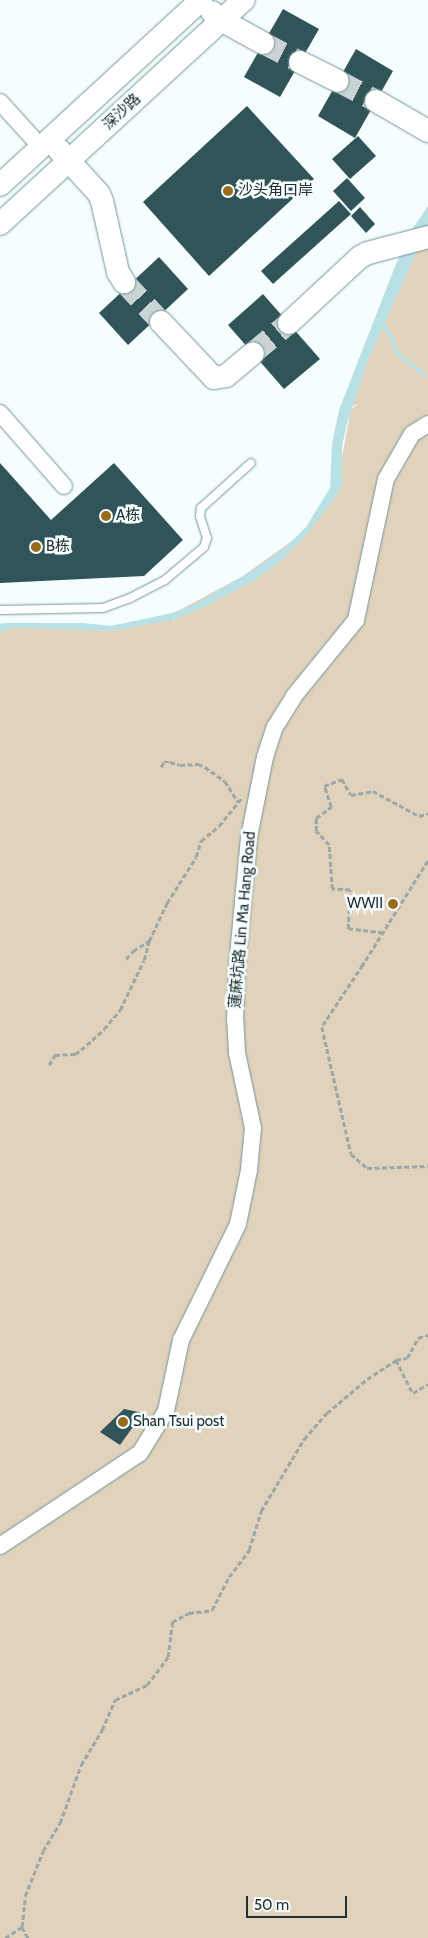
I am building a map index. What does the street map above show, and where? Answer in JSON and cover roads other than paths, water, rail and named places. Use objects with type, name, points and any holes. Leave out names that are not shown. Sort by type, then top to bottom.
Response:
[{"type":"main road","name":"深沙路","points":[[0,185],[201,0]]},
{"type":"main road","points":[[206,0],[213,14],[263,44]]},
{"type":"main road","name":"深沙路","points":[[0,224],[244,0]]},
{"type":"main road","points":[[300,62],[338,81]]},
{"type":"main road","points":[[376,101],[428,131]]},
{"type":"main road","points":[[41,147],[55,148],[69,160],[102,201],[118,272],[124,282]]},
{"type":"main road","points":[[289,323],[348,266],[360,257],[378,250],[428,237]]},
{"type":"main road","points":[[161,322],[214,378],[226,376],[253,353]]},
{"type":"street","points":[[0,102],[41,147]]},
{"type":"street","points":[[0,413],[64,486]]},
{"type":"street","name":"蓮麻坑路 Lin Ma Hang Road","points":[[0,1546],[140,1453],[166,1411],[181,1340],[238,1224],[249,1170],[252,1128],[237,1053],[235,1020],[237,966],[249,837],[265,757],[274,727],[294,696],[356,620],[386,478],[412,434],[428,424]]},
{"type":"lane","points":[[0,610],[103,608],[130,598],[165,580],[204,547],[207,538],[200,516],[201,508],[251,463]]},
{"type":"water","points":[[428,206],[428,227],[368,360],[347,424],[342,446],[342,481],[340,491],[307,534],[281,561],[255,580],[206,606],[173,620],[111,631],[12,628],[0,632],[0,624],[4,623],[83,623],[111,626],[172,613],[197,603],[252,571],[287,546],[306,527],[330,488],[332,444],[339,410],[396,264],[413,228]]},
{"type":"waterway","points":[[381,322],[392,338],[397,353],[424,375]]},
{"type":"tunnel","points":[[263,43],[300,62]]},
{"type":"tunnel","points":[[338,81],[376,101]]},
{"type":"tunnel","points":[[124,282],[161,322]]},
{"type":"tunnel","points":[[253,353],[289,323]]},
{"type":"place","name":"沙头角口岸","points":[[228,191]]},
{"type":"place","name":"A栋","points":[[106,516]]},
{"type":"place","name":"B栋","points":[[36,547]]},
{"type":"place","name":"WWII","points":[[393,904]]},
{"type":"place","name":"Shan Tsui post","points":[[123,1422]]}]
